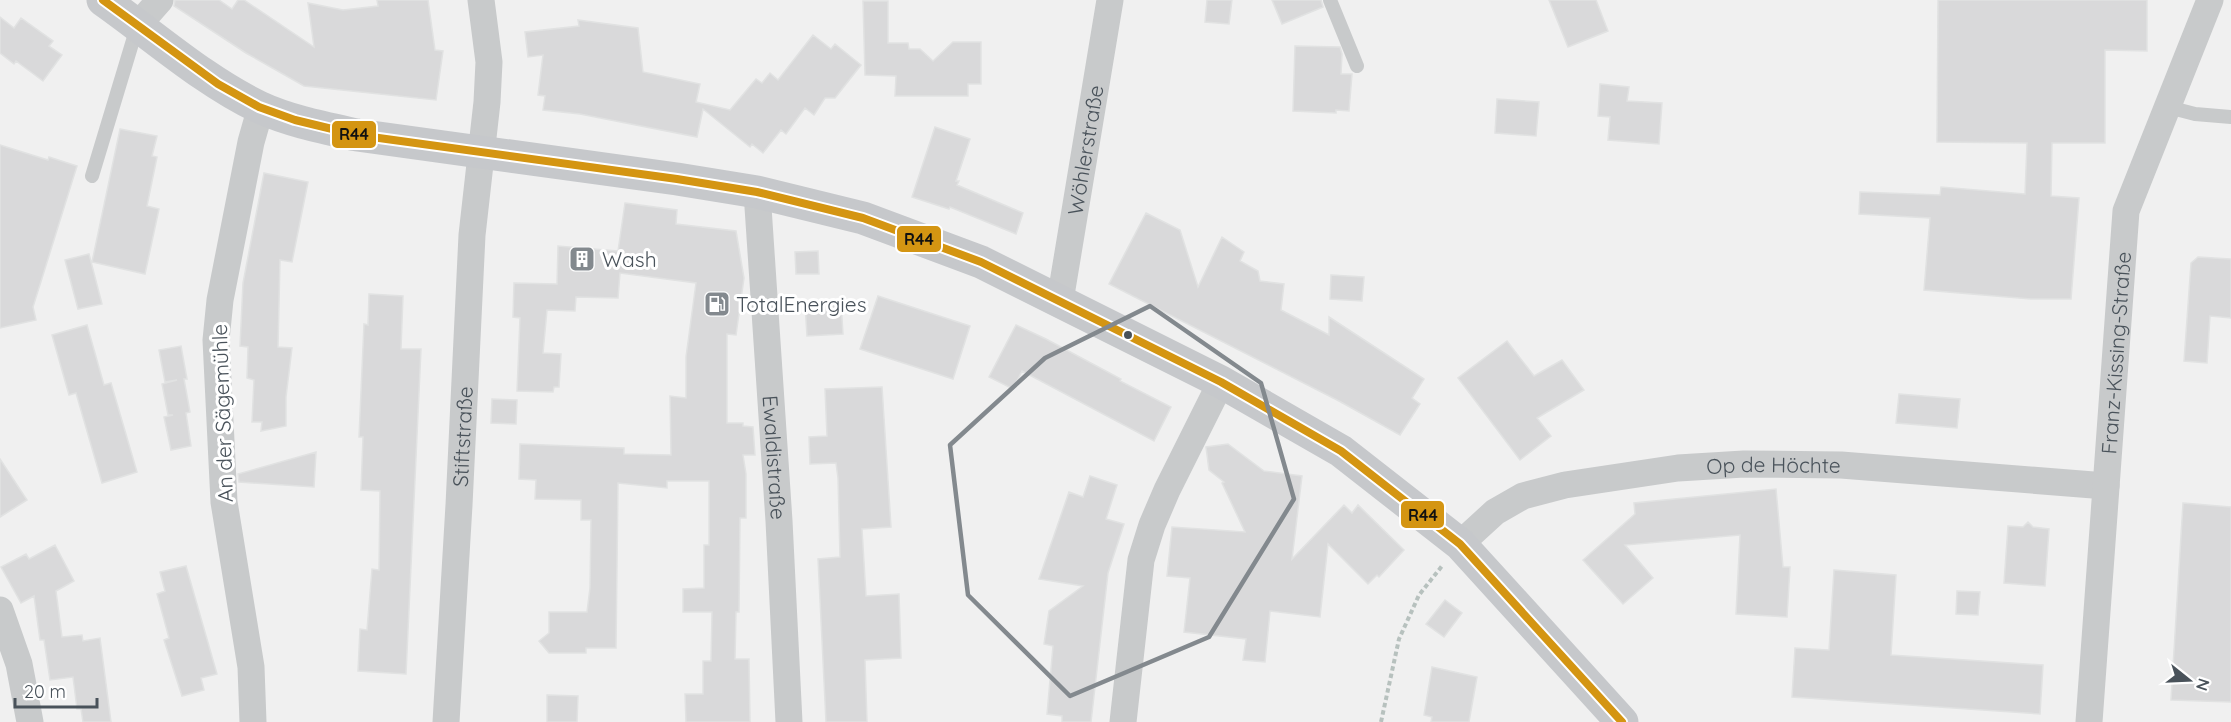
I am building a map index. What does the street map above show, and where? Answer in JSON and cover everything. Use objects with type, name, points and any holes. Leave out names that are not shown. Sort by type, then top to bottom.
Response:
[{"type":"main road","points":[[103,0],[220,85],[261,107],[316,126],[357,135],[757,192],[863,218],[981,262],[1221,382],[1341,451],[1460,544],[1622,722]]},
{"type":"street","points":[[138,25],[160,0]]},
{"type":"street","name":"Stiftstraße","points":[[446,722],[472,235],[489,62],[481,0]]},
{"type":"street","name":"Wöhlerstraße","points":[[1060,301],[1110,0]]},
{"type":"street","name":"Franz-Kissing-Straße","points":[[2089,722],[2126,211],[2210,0]]},
{"type":"street","name":"An der Sägemühle","points":[[253,722],[251,667],[224,502],[216,339],[222,288],[251,142],[261,107]]},
{"type":"street","name":"Ewaldistraße","points":[[757,192],[780,522],[789,722]]},
{"type":"street","points":[[1123,722],[1142,560],[1152,525],[1221,382]]},
{"type":"street","name":"Op de Höchte","points":[[1460,544],[1495,512],[1523,496],[1565,484],[1678,468],[1744,464],[1841,465],[2106,486]]},
{"type":"street","points":[[0,610],[19,664],[30,722]]},
{"type":"lane","points":[[1330,0],[1357,66]]},
{"type":"lane","points":[[92,176],[138,25]]},
{"type":"lane","points":[[2168,107],[2195,114],[2231,117]]},
{"type":"path","points":[[1381,722],[1399,639],[1419,595],[1460,544]]},
{"type":"highlighted area","points":[[1150,306],[1261,383],[1294,499],[1209,637],[1070,696],[968,595],[950,445],[1045,358]]},
{"type":"building","points":[[175,0],[219,0],[232,9],[238,0],[244,0],[314,47],[308,3],[343,10],[378,6],[377,0],[428,0],[435,50],[443,51],[436,100],[304,86],[246,53],[174,6]]},
{"type":"building","points":[[1207,0],[1232,0],[1229,24],[1205,22]]},
{"type":"building","points":[[1272,0],[1321,0],[1323,7],[1282,24]]},
{"type":"building","points":[[1549,0],[1596,0],[1608,31],[1568,47]]},
{"type":"building","points":[[1938,0],[2147,0],[2147,51],[2105,50],[2105,143],[2052,143],[2051,196],[2079,198],[2071,299],[2031,299],[1924,290],[1930,218],[1859,214],[1860,192],[1940,195],[1941,187],[2025,194],[2027,143],[1937,142]]},
{"type":"building","points":[[863,1],[888,1],[888,43],[908,43],[909,49],[920,49],[933,61],[953,42],[981,42],[981,84],[968,84],[968,96],[895,96],[896,76],[865,75]]},
{"type":"building","points":[[0,17],[14,28],[21,18],[53,41],[49,46],[62,55],[43,81],[16,61],[14,64],[0,53]]},
{"type":"building","points":[[578,20],[638,28],[643,72],[700,84],[696,102],[730,110],[756,79],[762,83],[770,73],[778,80],[813,35],[831,49],[835,44],[861,65],[835,98],[825,98],[814,115],[805,108],[786,134],[781,130],[763,153],[752,144],[750,147],[703,109],[697,137],[580,114],[543,110],[545,96],[538,95],[543,55],[528,57],[525,32],[579,26]]},
{"type":"building","points":[[1295,46],[1340,47],[1341,74],[1352,74],[1349,111],[1336,110],[1336,113],[1293,111]]},
{"type":"building","points":[[1600,84],[1629,87],[1627,101],[1662,103],[1659,144],[1608,140],[1610,117],[1598,116]]},
{"type":"building","points":[[1497,99],[1539,102],[1536,136],[1495,133]]},
{"type":"building","points":[[935,127],[970,139],[956,181],[959,181],[957,185],[1023,213],[1016,234],[950,207],[949,209],[912,197]]},
{"type":"building","points":[[120,129],[157,136],[152,156],[157,157],[147,206],[159,209],[145,274],[92,262]]},
{"type":"building","points":[[0,145],[48,160],[49,157],[77,166],[33,307],[36,320],[0,328]]},
{"type":"building","points":[[264,173],[308,182],[292,262],[280,260],[278,347],[292,348],[286,397],[286,426],[261,431],[262,422],[252,422],[254,380],[247,378],[248,347],[240,346],[243,283]]},
{"type":"building","points":[[625,203],[677,210],[676,224],[736,231],[744,278],[736,335],[727,334],[727,423],[743,423],[743,426],[753,427],[755,455],[743,455],[746,474],[746,518],[740,518],[739,612],[736,612],[735,659],[749,659],[750,722],[686,722],[685,694],[703,694],[703,661],[711,661],[712,612],[683,612],[683,589],[704,588],[704,545],[709,545],[709,481],[667,481],[667,488],[618,483],[616,648],[586,648],[586,653],[549,653],[539,641],[549,633],[549,612],[587,612],[590,588],[591,520],[581,520],[581,500],[535,499],[536,480],[519,479],[520,444],[624,448],[624,454],[671,455],[670,396],[686,398],[686,357],[696,283],[620,273],[618,298],[576,297],[575,311],[547,310],[543,353],[561,354],[559,387],[554,387],[553,392],[517,391],[520,318],[513,317],[514,283],[557,284],[558,246],[618,251]]},
{"type":"building","points":[[1146,213],[1180,230],[1198,287],[1222,237],[1244,252],[1240,261],[1258,271],[1260,281],[1284,284],[1281,310],[1329,335],[1329,317],[1424,379],[1412,398],[1420,404],[1400,435],[1339,401],[1109,284]]},
{"type":"building","points":[[818,251],[819,274],[796,274],[795,252]]},
{"type":"building","points":[[89,254],[102,304],[78,309],[65,260]]},
{"type":"building","points":[[2198,257],[2231,259],[2231,318],[2210,316],[2207,363],[2184,361],[2191,263]]},
{"type":"building","points":[[1331,275],[1364,277],[1362,301],[1330,299]]},
{"type":"building","points":[[369,294],[403,296],[401,349],[421,349],[406,674],[358,671],[360,629],[367,630],[372,569],[379,570],[380,491],[361,490],[363,437],[359,437],[364,324],[368,325]]},
{"type":"building","points":[[878,296],[970,326],[953,379],[860,349]]},
{"type":"building","points":[[841,302],[843,334],[807,336],[805,304]]},
{"type":"building","points":[[87,325],[104,385],[111,383],[137,472],[102,483],[76,393],[69,395],[52,335]]},
{"type":"building","points":[[1016,325],[1171,407],[1154,441],[1022,371],[1013,389],[989,377]]},
{"type":"building","points":[[1507,341],[1534,376],[1562,360],[1584,390],[1537,418],[1551,436],[1520,460],[1458,378]]},
{"type":"building","points":[[181,346],[187,379],[184,379],[190,412],[186,413],[191,446],[171,450],[164,417],[173,415],[168,415],[162,384],[177,380],[165,382],[159,350]]},
{"type":"building","points":[[882,387],[891,527],[862,529],[866,596],[899,594],[901,658],[865,660],[867,722],[826,722],[818,559],[840,557],[838,478],[836,463],[810,464],[809,437],[827,436],[825,389]]},
{"type":"building","points":[[1899,394],[1960,399],[1957,428],[1896,423]]},
{"type":"building","points":[[492,399],[517,400],[516,424],[491,423]]},
{"type":"building","points":[[1228,444],[1264,471],[1302,476],[1292,559],[1344,505],[1352,513],[1358,505],[1404,550],[1379,577],[1377,575],[1368,584],[1328,544],[1320,617],[1270,611],[1265,662],[1243,660],[1246,639],[1184,632],[1190,578],[1167,576],[1172,527],[1245,532],[1222,483],[1224,482],[1209,470],[1206,447]]},
{"type":"building","points":[[316,452],[314,487],[239,482],[238,474]]},
{"type":"building","points":[[0,459],[27,500],[0,517]]},
{"type":"building","points":[[1090,476],[1117,485],[1106,519],[1124,524],[1108,573],[1091,722],[1062,722],[1062,716],[1047,714],[1053,646],[1044,644],[1049,611],[1083,586],[1039,579],[1069,492],[1083,497]]},
{"type":"building","points":[[1776,489],[1783,567],[1790,567],[1787,617],[1736,614],[1740,535],[1625,545],[1653,578],[1623,604],[1583,560],[1635,514],[1634,503]]},
{"type":"building","points":[[2183,503],[2231,507],[2231,702],[2171,700]]},
{"type":"building","points":[[2028,522],[2033,527],[2049,529],[2045,586],[2004,583],[2008,526],[2023,527]]},
{"type":"building","points":[[55,545],[74,581],[56,591],[62,637],[82,635],[83,641],[100,638],[111,722],[83,722],[81,709],[77,709],[73,677],[50,680],[44,640],[40,640],[34,596],[21,603],[1,567],[26,554],[29,559]]},
{"type":"building","points":[[186,566],[217,674],[201,678],[204,690],[182,696],[164,640],[169,638],[157,594],[165,591],[160,572]]},
{"type":"building","points":[[1834,570],[1896,575],[1891,655],[2043,665],[2040,714],[1792,697],[1795,648],[1829,650]]},
{"type":"building","points":[[1957,591],[1980,592],[1978,615],[1956,614]]},
{"type":"building","points":[[1445,600],[1462,613],[1444,637],[1426,624]]},
{"type":"building","points":[[1432,667],[1477,677],[1469,722],[1431,722],[1432,717],[1424,715]]},
{"type":"building","points":[[547,695],[578,696],[577,722],[547,722]]},
{"type":"transit line","name":"R44","points":[[103,0],[218,84],[259,107],[295,120],[357,135],[757,192],[863,218],[981,262],[1221,382],[1341,451],[1460,544],[1622,722]]},
{"type":"place","name":"Wash","points":[[582,259]]},
{"type":"place","name":"TotalEnergies","points":[[717,304]]}]
